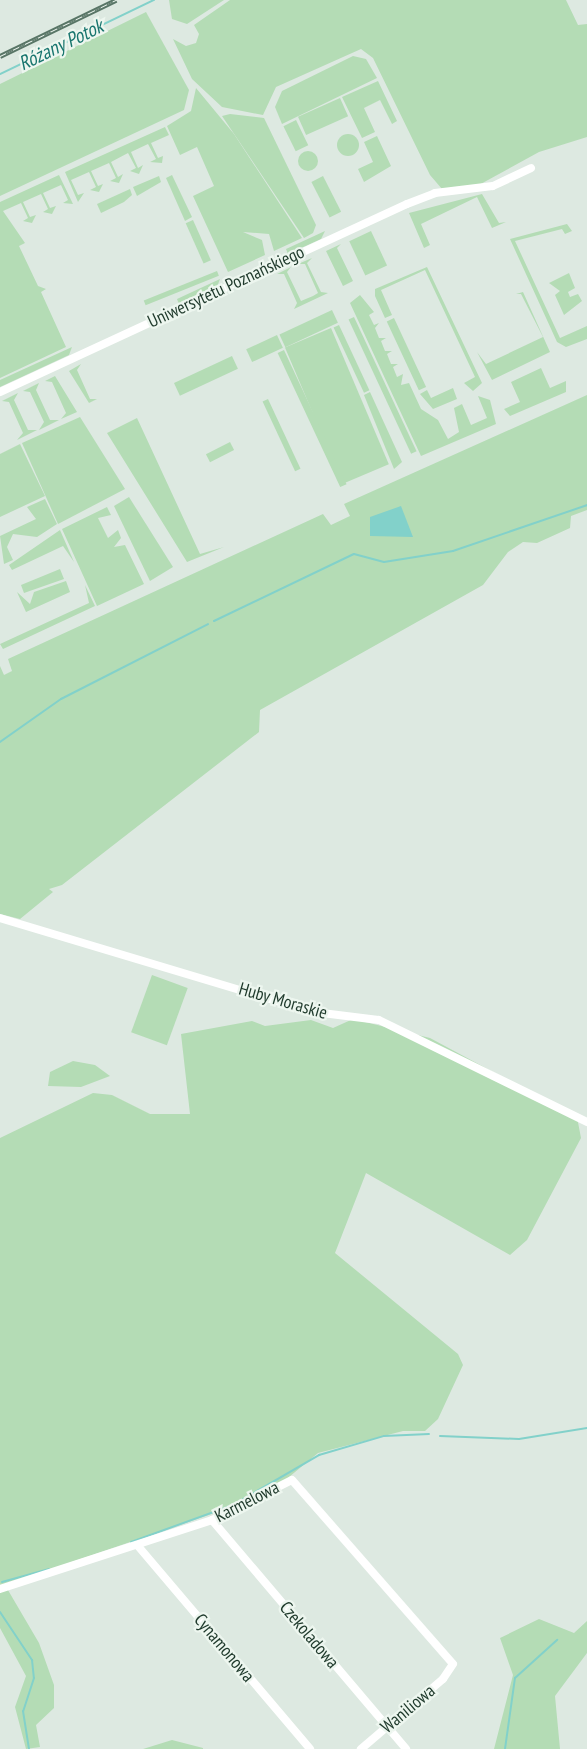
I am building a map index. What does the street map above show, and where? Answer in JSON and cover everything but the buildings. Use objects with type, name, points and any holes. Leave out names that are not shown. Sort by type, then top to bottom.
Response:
[{"type":"street","name":"Uniwersytetu Poznańskiego","points":[[0,392],[407,204],[435,193],[455,193],[493,186],[531,168]]},
{"type":"street","name":"Huby Moraskie","points":[[0,918],[303,1010],[379,1020],[587,1122]]},
{"type":"street","name":"Karmelowa","points":[[0,1589],[212,1521],[292,1480],[452,1668]]},
{"type":"street","name":"Czekoladowa","points":[[212,1521],[406,1749]]},
{"type":"street","name":"Cynamonowa","points":[[138,1546],[310,1749]]},
{"type":"street","name":"Waniliowa","points":[[361,1749],[452,1668]]},
{"type":"green space","points":[[169,0],[224,0],[187,24],[172,19]]},
{"type":"green space","points":[[230,0],[566,0],[578,25],[587,24],[587,137],[539,152],[477,186],[442,189],[430,175],[373,58],[361,49],[276,87],[263,115],[222,107],[192,79],[173,39],[186,46],[196,43],[199,34],[194,25]]},
{"type":"green space","points":[[146,12],[189,90],[184,110],[0,196],[0,84]]},
{"type":"green space","points":[[353,56],[366,59],[377,78],[282,124],[275,107],[282,91]]},
{"type":"green space","points":[[378,81],[397,121],[392,124],[380,100],[364,108],[375,132],[362,138],[342,97]]},
{"type":"green space","points":[[196,88],[234,134],[302,238],[274,251],[269,234],[243,232],[262,240],[265,255],[228,272],[193,196],[214,186],[197,147],[180,155],[167,126],[191,111]]},
{"type":"green space","points":[[340,98],[348,116],[306,135],[298,117]]},
{"type":"green space","points":[[230,114],[264,118],[316,225],[313,233],[304,238],[222,116]]},
{"type":"green space","points":[[296,120],[308,145],[296,151],[283,126]]},
{"type":"green space","points":[[165,127],[169,135],[151,143],[158,158],[163,156],[162,163],[150,162],[156,159],[148,144],[131,152],[138,168],[143,165],[139,174],[130,171],[136,168],[128,153],[111,162],[118,177],[123,174],[119,183],[110,181],[116,178],[109,163],[91,171],[98,186],[103,184],[99,192],[90,190],[96,187],[89,172],[71,180],[78,195],[84,193],[78,202],[65,172]]},
{"type":"green space","points":[[348,134],[356,137],[359,145],[356,153],[348,156],[340,153],[337,145],[340,137]]},
{"type":"green space","points":[[377,136],[391,166],[364,182],[358,169],[373,162],[364,142]]},
{"type":"green space","points":[[304,151],[312,151],[318,157],[318,165],[312,171],[304,171],[298,165],[298,157]]},
{"type":"green space","points":[[59,175],[73,204],[63,203],[68,200],[61,185],[43,193],[50,208],[56,206],[52,214],[43,212],[48,209],[41,194],[23,202],[30,217],[36,215],[32,223],[23,221],[28,218],[21,203],[3,211],[25,243],[19,246],[38,286],[46,289],[41,292],[66,347],[0,378],[0,202]]},
{"type":"green space","points":[[172,175],[192,217],[185,221],[166,178]]},
{"type":"green space","points":[[159,176],[161,182],[137,196],[133,187]]},
{"type":"green space","points":[[323,176],[341,212],[330,218],[311,182]]},
{"type":"green space","points":[[130,189],[132,195],[124,202],[101,213],[97,204]]},
{"type":"green space","points":[[482,194],[499,223],[506,222],[492,228],[477,197],[421,224],[430,245],[424,248],[409,213]]},
{"type":"green space","points":[[193,220],[211,260],[204,263],[186,223]]},
{"type":"green space","points":[[567,224],[572,231],[565,234],[562,229],[515,241],[560,338],[587,326],[587,339],[566,347],[557,342],[510,239]]},
{"type":"green space","points":[[325,231],[321,239],[288,254],[286,249]]},
{"type":"green space","points":[[371,231],[387,265],[365,276],[349,241]]},
{"type":"green space","points":[[341,244],[337,248],[353,281],[343,286],[326,251]]},
{"type":"green space","points":[[312,258],[307,263],[321,292],[328,293],[294,309],[297,303],[284,274],[277,274],[291,267],[287,272],[301,301],[313,296],[318,293],[305,264],[298,264]]},
{"type":"green space","points":[[427,267],[482,383],[473,391],[464,383],[475,377],[425,270],[381,290],[392,315],[385,318],[375,296],[375,289]]},
{"type":"green space","points":[[217,271],[219,276],[146,305],[144,301]]},
{"type":"green space","points":[[569,273],[575,288],[568,292],[570,297],[578,294],[582,301],[564,315],[555,295],[560,291],[549,283]]},
{"type":"green space","points":[[220,279],[217,287],[179,304],[177,299]]},
{"type":"green space","points":[[523,292],[550,352],[492,380],[477,352],[486,364],[543,337],[521,294],[516,294]]},
{"type":"green space","points":[[360,295],[374,312],[369,315],[374,325],[379,323],[375,328],[379,338],[386,338],[381,341],[385,351],[392,351],[387,354],[391,364],[398,364],[393,367],[397,377],[403,374],[401,385],[409,383],[421,409],[438,420],[448,439],[459,432],[454,408],[462,404],[471,425],[487,418],[478,396],[490,400],[496,424],[421,456],[350,303]]},
{"type":"green space","points":[[332,310],[338,323],[285,347],[279,335]]},
{"type":"green space","points":[[354,317],[417,451],[411,454],[349,320]]},
{"type":"green space","points":[[394,318],[426,387],[419,390],[387,321]]},
{"type":"green space","points":[[339,325],[369,390],[364,393],[334,328]]},
{"type":"green space","points":[[331,328],[389,464],[343,484],[285,348]]},
{"type":"green space","points":[[277,335],[283,348],[252,362],[246,349]]},
{"type":"green space","points":[[72,347],[69,355],[0,387],[0,380]]},
{"type":"green space","points":[[284,350],[347,484],[340,487],[278,353]]},
{"type":"green space","points":[[232,356],[238,369],[180,396],[174,383]]},
{"type":"green space","points":[[81,364],[77,370],[90,399],[97,399],[89,403],[69,371]]},
{"type":"green space","points":[[541,368],[550,388],[566,381],[566,392],[510,416],[504,409],[520,402],[511,382]]},
{"type":"green space","points":[[55,376],[77,412],[61,419],[66,413],[52,382],[45,381]]},
{"type":"green space","points":[[39,383],[36,390],[50,420],[59,420],[39,430],[44,422],[30,392],[23,391]]},
{"type":"green space","points":[[453,388],[457,399],[433,409],[420,394],[427,390],[431,398]]},
{"type":"green space","points":[[370,392],[402,462],[394,469],[364,395]]},
{"type":"green space","points":[[18,393],[14,400],[28,430],[37,430],[17,440],[23,433],[9,402],[2,401]]},
{"type":"green space","points":[[587,395],[587,510],[571,516],[570,528],[537,543],[523,542],[508,552],[483,585],[260,710],[259,732],[62,885],[49,889],[53,892],[20,919],[0,914],[0,666],[4,675],[12,671],[8,659],[323,514],[331,525],[350,516],[344,504]]},
{"type":"green space","points":[[268,399],[301,469],[295,471],[263,402]]},
{"type":"green space","points":[[80,417],[125,489],[58,524],[22,443]]},
{"type":"green space","points":[[137,418],[200,554],[224,547],[187,562],[107,433]]},
{"type":"green space","points":[[230,442],[234,450],[210,462],[206,454]]},
{"type":"green space","points":[[20,444],[45,496],[0,517],[0,454]]},
{"type":"green space","points":[[129,497],[173,567],[150,581],[114,506]]},
{"type":"green space","points":[[45,499],[57,524],[37,537],[13,534],[7,547],[13,560],[4,564],[0,536],[36,519],[27,507]]},
{"type":"green space","points":[[107,507],[111,515],[98,518],[108,538],[118,530],[121,538],[114,547],[125,545],[144,584],[97,606],[62,529]]},
{"type":"green space","points":[[60,530],[74,562],[63,546],[12,570],[9,565]]},
{"type":"green space","points":[[60,569],[64,579],[24,593],[21,585]]},
{"type":"green space","points":[[66,581],[70,592],[26,612],[17,592],[30,604],[34,592]]},
{"type":"green space","points":[[85,585],[95,606],[3,649],[0,644],[89,603]]},
{"type":"green space","points":[[152,975],[188,988],[167,1045],[131,1032]]},
{"type":"green space","points":[[353,1019],[430,1038],[577,1117],[581,1138],[527,1240],[510,1255],[366,1173],[335,1253],[458,1354],[463,1365],[438,1419],[425,1431],[403,1431],[318,1453],[283,1482],[232,1507],[5,1585],[39,1643],[54,1685],[54,1708],[36,1725],[40,1747],[26,1749],[15,1707],[26,1676],[0,1628],[0,1138],[93,1093],[112,1095],[150,1114],[190,1114],[181,1034],[252,1021],[265,1026],[311,1020],[333,1028]]},
{"type":"green space","points":[[73,1061],[95,1065],[110,1076],[81,1087],[48,1086],[50,1072]]},
{"type":"green space","points":[[539,1619],[574,1633],[587,1621],[587,1653],[555,1696],[560,1749],[494,1749],[513,1675],[500,1638]]},
{"type":"green space","points":[[172,1740],[203,1748],[203,1749],[143,1749]]},
{"type":"water","points":[[401,506],[413,537],[370,536],[370,517]]},
{"type":"waterway","name":"Różany Potok","points":[[0,74],[154,0]]},
{"type":"waterway","points":[[214,621],[354,554],[384,562],[453,551],[587,505]]},
{"type":"waterway","points":[[0,742],[61,699],[208,624]]},
{"type":"waterway","points":[[440,1436],[519,1439],[587,1428]]},
{"type":"waterway","points":[[238,1502],[319,1455],[384,1436],[429,1434]]},
{"type":"waterway","points":[[131,1542],[230,1506]]},
{"type":"waterway","points":[[2,1582],[49,1569]]},
{"type":"waterway","points":[[0,1612],[32,1660],[34,1678],[23,1711],[29,1749]]},
{"type":"waterway","points":[[505,1749],[515,1678],[557,1640]]},
{"type":"railway","points":[[0,56],[116,0]]}]
